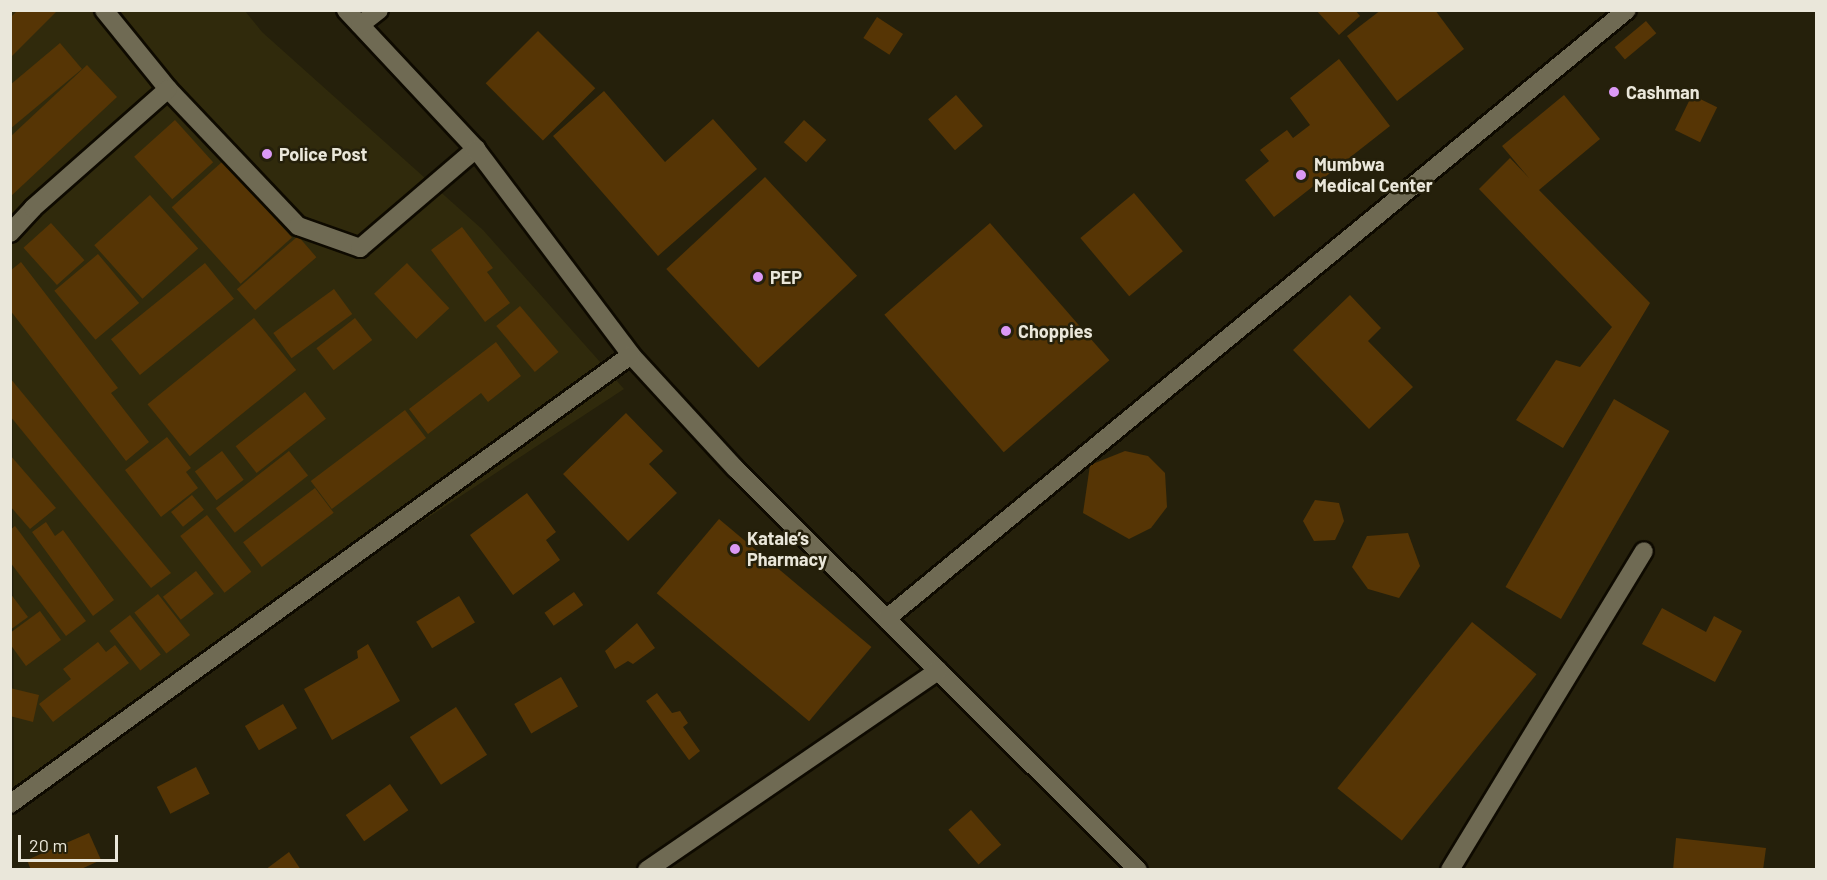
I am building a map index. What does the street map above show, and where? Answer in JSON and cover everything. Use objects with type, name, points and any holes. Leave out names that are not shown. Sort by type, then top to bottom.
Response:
[{"type":"street","points":[[104,10],[168,89],[298,226],[360,248],[476,148]]},
{"type":"street","points":[[346,10],[476,148],[631,355],[735,468],[1138,870]]},
{"type":"street","points":[[360,25],[379,10]]},
{"type":"street","points":[[886,619],[1627,10]]},
{"type":"street","points":[[10,233],[33,208],[168,89]]},
{"type":"street","points":[[10,804],[631,355]]},
{"type":"street","points":[[1450,870],[1644,551]]},
{"type":"street","points":[[647,870],[938,671]]},
{"type":"shaded area","points":[[11,11],[245,11],[262,32],[483,230],[624,389],[14,789]]},
{"type":"building","points":[[18,10],[58,10],[10,58],[10,18]]},
{"type":"building","points":[[1316,10],[1355,10],[1360,16],[1339,35]]},
{"type":"building","points":[[1381,10],[1435,10],[1464,49],[1397,101],[1347,36]]},
{"type":"building","points":[[877,17],[903,34],[889,55],[863,38]]},
{"type":"building","points":[[1646,21],[1656,33],[1625,60],[1615,47]]},
{"type":"building","points":[[538,31],[595,88],[543,141],[486,83]]},
{"type":"building","points":[[60,43],[82,69],[10,129],[10,85]]},
{"type":"building","points":[[1339,59],[1390,126],[1274,217],[1245,180],[1269,161],[1260,150],[1287,130],[1293,138],[1310,125],[1290,98]]},
{"type":"building","points":[[87,65],[117,97],[10,197],[10,137]]},
{"type":"building","points":[[604,91],[665,162],[713,119],[757,169],[658,256],[553,136]]},
{"type":"building","points":[[956,95],[983,126],[955,150],[928,119]]},
{"type":"building","points":[[1564,95],[1600,139],[1539,190],[1650,303],[1563,448],[1516,420],[1556,360],[1580,367],[1612,327],[1479,189],[1510,158],[1529,178],[1502,146]]},
{"type":"building","points":[[1692,95],[1717,107],[1700,142],[1675,130]]},
{"type":"building","points":[[175,120],[213,162],[172,199],[134,157]]},
{"type":"building","points":[[804,120],[826,140],[806,162],[784,142]]},
{"type":"building","points":[[223,161],[292,238],[241,284],[172,207]]},
{"type":"building","points":[[765,177],[857,276],[758,368],[666,269]]},
{"type":"building","points":[[1134,193],[1183,251],[1129,296],[1080,238]]},
{"type":"building","points":[[150,195],[198,249],[142,299],[94,245]]},
{"type":"building","points":[[51,223],[84,260],[57,285],[24,248]]},
{"type":"building","points":[[990,223],[1109,360],[1004,452],[884,315]]},
{"type":"building","points":[[462,227],[493,268],[487,272],[510,303],[485,322],[431,250]]},
{"type":"building","points":[[298,236],[316,257],[255,310],[237,289]]},
{"type":"building","points":[[98,254],[139,303],[95,340],[54,291]]},
{"type":"building","points":[[21,262],[118,388],[111,393],[149,442],[126,461],[10,310],[10,271]]},
{"type":"building","points":[[205,263],[234,299],[140,375],[111,339]]},
{"type":"building","points":[[407,263],[449,308],[416,339],[374,294]]},
{"type":"building","points":[[334,289],[352,314],[292,358],[273,333]]},
{"type":"building","points":[[1350,295],[1381,328],[1368,341],[1413,387],[1369,429],[1293,350]]},
{"type":"building","points":[[520,306],[559,352],[535,372],[496,326]]},
{"type":"building","points":[[254,318],[296,370],[190,456],[148,404]]},
{"type":"building","points":[[355,318],[372,340],[334,370],[316,348]]},
{"type":"building","points":[[496,342],[521,376],[488,402],[481,393],[428,434],[409,409]]},
{"type":"building","points":[[10,378],[171,573],[151,588],[10,416]]},
{"type":"building","points":[[305,392],[326,419],[257,473],[236,446]]},
{"type":"building","points":[[1614,399],[1669,431],[1561,619],[1506,587]]},
{"type":"building","points":[[405,410],[426,438],[332,509],[311,481]]},
{"type":"building","points":[[626,413],[663,451],[649,464],[677,493],[628,541],[563,474]]},
{"type":"building","points":[[167,437],[191,468],[186,472],[198,488],[161,517],[125,470]]},
{"type":"building","points":[[222,451],[244,480],[217,500],[195,471]]},
{"type":"building","points":[[289,451],[308,475],[235,533],[216,508]]},
{"type":"building","points":[[1125,451],[1148,456],[1165,473],[1167,507],[1151,528],[1129,539],[1083,513],[1090,465]]},
{"type":"building","points":[[10,455],[56,508],[30,529],[10,506]]},
{"type":"building","points":[[315,488],[334,513],[262,567],[243,542]]},
{"type":"building","points":[[527,493],[556,532],[546,540],[560,560],[513,595],[470,535]]},
{"type":"building","points":[[192,495],[204,510],[183,527],[171,512]]},
{"type":"building","points":[[1315,500],[1339,503],[1344,521],[1335,540],[1314,541],[1303,521]]},
{"type":"building","points":[[207,515],[251,572],[225,593],[180,536]]},
{"type":"building","points":[[719,519],[871,647],[809,721],[657,593]]},
{"type":"building","points":[[46,522],[55,536],[63,530],[114,600],[93,616],[32,532]]},
{"type":"building","points":[[15,526],[86,621],[66,636],[10,562],[10,530]]},
{"type":"building","points":[[1408,533],[1420,566],[1399,598],[1368,589],[1352,567],[1367,536]]},
{"type":"building","points":[[196,571],[214,594],[181,620],[163,597]]},
{"type":"building","points":[[574,592],[583,605],[554,626],[545,613]]},
{"type":"building","points":[[10,593],[28,617],[10,630]]},
{"type":"building","points":[[158,594],[190,635],[166,653],[134,612]]},
{"type":"building","points":[[459,596],[475,623],[432,648],[416,622]]},
{"type":"building","points":[[1662,608],[1706,632],[1714,616],[1742,631],[1715,682],[1642,644]]},
{"type":"building","points":[[40,611],[61,640],[26,666],[10,644],[10,633]]},
{"type":"building","points":[[130,615],[161,654],[140,670],[110,631]]},
{"type":"building","points":[[1472,622],[1537,674],[1402,841],[1337,788]]},
{"type":"building","points":[[637,623],[655,648],[633,664],[628,661],[615,669],[605,651]]},
{"type":"building","points":[[98,642],[106,652],[115,645],[129,663],[53,722],[39,704],[71,679],[63,669]]},
{"type":"building","points":[[368,644],[400,701],[332,740],[304,689],[358,658],[357,651]]},
{"type":"building","points":[[561,677],[578,706],[531,733],[514,704]]},
{"type":"building","points":[[10,688],[39,695],[33,722],[10,716]]},
{"type":"building","points":[[657,693],[672,713],[680,711],[688,723],[683,727],[700,751],[689,760],[646,701]]},
{"type":"building","points":[[283,704],[297,728],[259,750],[245,726]]},
{"type":"building","points":[[456,707],[487,755],[441,785],[410,737]]},
{"type":"building","points":[[196,767],[210,794],[170,814],[157,787]]},
{"type":"building","points":[[390,784],[408,810],[364,841],[346,815]]},
{"type":"building","points":[[971,810],[1001,845],[979,864],[948,830]]},
{"type":"building","points":[[89,833],[101,860],[79,870],[31,870],[27,860]]},
{"type":"building","points":[[1676,838],[1766,848],[1763,870],[1673,870]]},
{"type":"building","points":[[289,852],[301,870],[265,870]]},
{"type":"place","name":"Cashman","points":[[1614,92]]},
{"type":"place","name":"Police Post","points":[[267,154]]},
{"type":"place","name":"Mumbwa Medical Center","points":[[1301,175]]},
{"type":"place","name":"PEP","points":[[758,277]]},
{"type":"place","name":"Choppies","points":[[1006,331]]},
{"type":"place","name":"Katale’s Pharmacy","points":[[735,549]]}]
